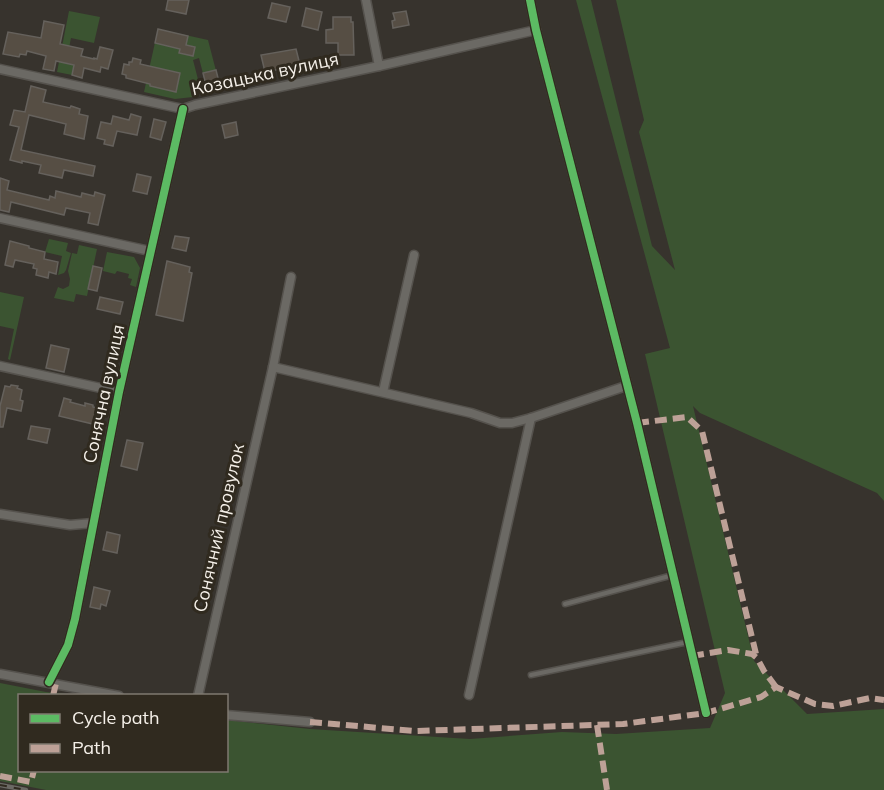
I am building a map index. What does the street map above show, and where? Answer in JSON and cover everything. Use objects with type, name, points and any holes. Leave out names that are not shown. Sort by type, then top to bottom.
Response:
[{"type":"street","points":[[364,0],[379,66]]},
{"type":"street","points":[[530,0],[637,423],[706,713]]},
{"type":"street","name":"Козацька вулиця","points":[[0,69],[183,109],[536,30]]},
{"type":"street","name":"Сонячна вулиця","points":[[49,682],[68,645],[119,392],[183,109]]},
{"type":"street","points":[[0,218],[150,251]]},
{"type":"street","points":[[383,392],[414,255]]},
{"type":"street","name":"Сонячний провулок","points":[[198,694],[273,367],[291,277]]},
{"type":"street","points":[[0,366],[119,392]]},
{"type":"street","points":[[273,367],[471,413],[500,423],[512,423],[531,418],[626,386]]},
{"type":"street","points":[[469,695],[531,418]]},
{"type":"street","points":[[0,514],[70,525],[93,524]]},
{"type":"street","points":[[0,674],[109,694]]},
{"type":"street","points":[[228,715],[310,722]]},
{"type":"lane","points":[[565,604],[673,575]]},
{"type":"lane","points":[[531,675],[689,642]]},
{"type":"green space","points":[[576,0],[591,0],[652,246],[675,270],[639,132],[644,120],[616,0],[884,0],[884,501],[877,493],[700,413],[693,406],[754,661],[807,714],[884,709],[884,790],[46,790],[0,781],[0,683],[65,694],[18,694],[18,772],[228,772],[228,720],[310,729],[470,739],[562,732],[616,734],[710,728],[725,693],[645,354],[670,348]]},
{"type":"green space","points":[[69,11],[100,17],[94,43],[71,38],[68,53],[74,65],[72,75],[57,72]]},
{"type":"green space","points":[[158,29],[208,40],[221,90],[208,93],[199,58],[193,60],[200,87],[191,89],[193,97],[175,99],[144,92]]},
{"type":"green space","points":[[49,239],[68,243],[66,251],[71,253],[64,273],[58,275],[62,256],[45,252]]},
{"type":"green space","points":[[79,245],[97,249],[87,296],[76,294],[74,302],[54,298],[58,287],[63,289],[69,286],[68,271],[72,253],[77,254]]},
{"type":"green space","points":[[107,252],[134,257],[140,268],[136,287],[130,285],[132,279],[128,278],[129,274],[103,271]]},
{"type":"green space","points":[[0,292],[24,297],[10,360],[8,359],[14,329],[0,326]]},
{"type":"building","points":[[168,0],[189,0],[186,14],[166,10]]},
{"type":"building","points":[[272,3],[290,7],[286,22],[268,18]]},
{"type":"building","points":[[306,8],[322,12],[318,30],[302,26]]},
{"type":"building","points":[[406,11],[409,25],[393,28],[392,21],[395,20],[393,13]]},
{"type":"building","points":[[333,17],[351,17],[354,55],[338,55],[338,43],[326,43],[326,30],[333,29]]},
{"type":"building","points":[[44,21],[64,25],[60,44],[83,49],[81,56],[97,59],[100,47],[113,50],[108,69],[101,67],[100,72],[84,68],[82,78],[72,75],[74,65],[56,61],[54,71],[43,69],[46,56],[27,51],[26,55],[20,54],[19,57],[3,54],[8,32],[41,38]]},
{"type":"building","points":[[158,29],[188,36],[186,45],[195,47],[193,56],[179,53],[180,49],[155,43]]},
{"type":"building","points":[[296,49],[300,65],[265,72],[261,55]]},
{"type":"building","points":[[133,58],[141,60],[140,64],[180,73],[176,92],[126,78],[126,75],[122,74],[124,64],[129,65]]},
{"type":"building","points":[[216,70],[221,90],[208,93],[203,73]]},
{"type":"building","points":[[31,86],[46,90],[43,102],[70,108],[71,106],[80,109],[79,114],[88,116],[84,139],[64,134],[66,124],[29,115],[21,150],[95,166],[93,176],[64,170],[62,178],[39,173],[41,165],[10,160],[19,127],[10,125],[14,110],[25,112]]},
{"type":"building","points":[[131,114],[141,117],[137,135],[117,131],[113,146],[104,144],[105,140],[97,138],[101,122],[111,124],[113,116],[129,120]]},
{"type":"building","points":[[154,119],[166,122],[161,140],[150,137]]},
{"type":"building","points":[[236,122],[238,135],[225,138],[222,125]]},
{"type":"building","points":[[137,174],[151,177],[147,194],[133,191]]},
{"type":"building","points":[[0,178],[9,181],[7,190],[49,200],[50,196],[55,198],[56,191],[81,197],[82,193],[94,196],[95,192],[105,195],[98,225],[88,223],[90,213],[66,208],[64,215],[11,202],[9,212],[0,210]]},
{"type":"building","points":[[175,236],[189,238],[186,251],[172,248]]},
{"type":"building","points":[[10,241],[45,252],[44,259],[58,262],[56,274],[49,272],[48,278],[36,275],[37,269],[33,268],[34,264],[15,260],[13,267],[5,265]]},
{"type":"building","points":[[167,261],[190,267],[189,272],[192,273],[183,321],[156,315]]},
{"type":"building","points":[[93,266],[102,268],[97,291],[88,289]]},
{"type":"building","points":[[100,297],[123,302],[120,314],[97,309]]},
{"type":"building","points":[[51,345],[69,349],[64,372],[46,368]]},
{"type":"building","points":[[11,385],[18,386],[17,388],[22,390],[21,411],[7,408],[3,427],[0,427],[0,406],[5,386],[10,387]]},
{"type":"building","points":[[64,398],[71,400],[70,402],[85,406],[85,403],[101,409],[97,425],[59,416]]},
{"type":"building","points":[[31,426],[50,429],[47,443],[28,439]]},
{"type":"building","points":[[127,440],[143,443],[137,470],[121,466]]},
{"type":"building","points":[[107,532],[120,535],[117,553],[103,550]]},
{"type":"building","points":[[94,587],[110,591],[106,606],[101,604],[100,609],[90,607]]},
{"type":"railway","points":[[0,785],[26,790]]},
{"type":"marked path","points":[[637,423],[687,417],[702,431],[757,658]]},
{"type":"marked path","points":[[692,656],[728,650],[752,654],[776,687]]},
{"type":"marked path","points":[[53,694],[56,683]]},
{"type":"marked path","points":[[310,722],[415,731],[623,724],[706,713],[761,697],[776,687],[815,704],[833,706],[870,698],[884,700]]},
{"type":"marked path","points":[[597,725],[607,790]]},
{"type":"marked path","points":[[0,776],[31,782],[34,772]]},
{"type":"cycle path","points":[[530,0],[637,423],[706,713]]},
{"type":"cycle path","points":[[49,682],[68,645],[75,619],[119,392],[183,109]]}]
